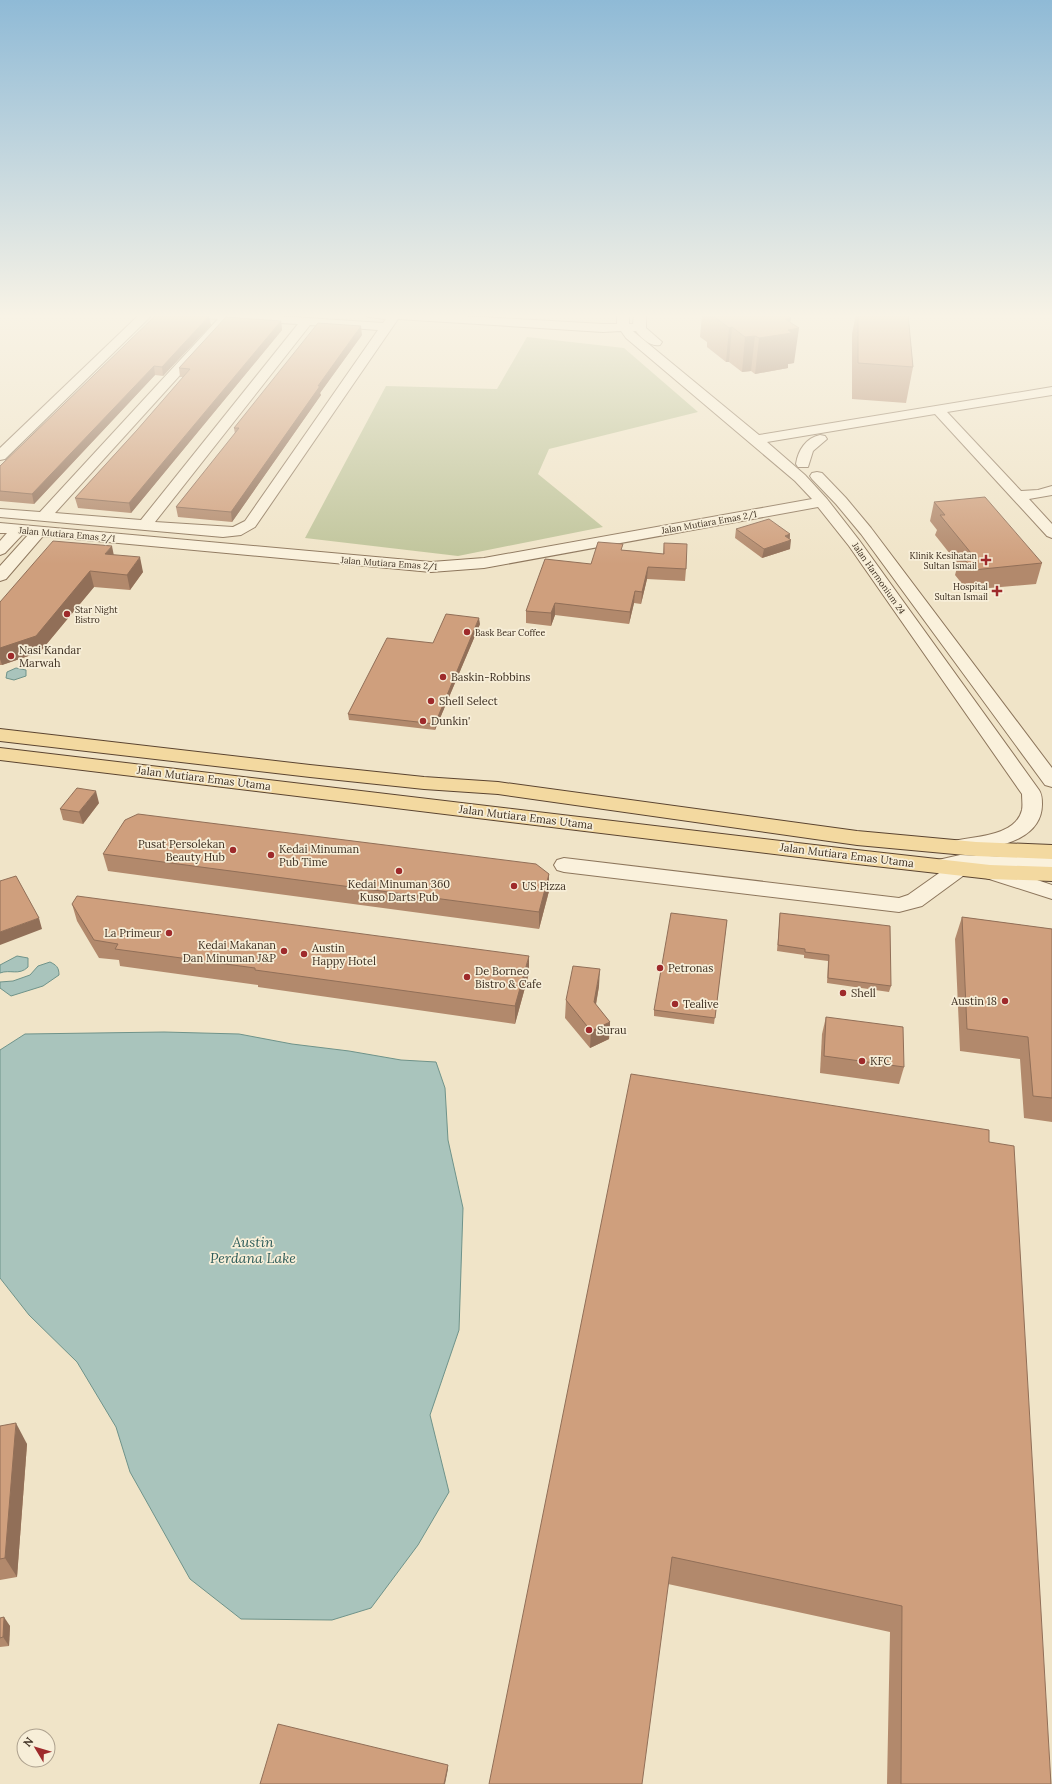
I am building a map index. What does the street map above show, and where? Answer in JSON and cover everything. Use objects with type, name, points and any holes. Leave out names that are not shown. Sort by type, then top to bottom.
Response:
[{"type":"main road","name":"Jalan Mutiara Emas Utama","points":[[1,740],[394,780],[498,788],[857,838],[1013,852],[1052,852]]},
{"type":"main road","name":"Jalan Mutiara Emas Utama","points":[[1,740],[173,774],[990,872],[1052,874]]},
{"type":"street","points":[[0,456],[61,397]]},
{"type":"street","points":[[0,576],[42,524],[155,397]]},
{"type":"street","points":[[144,526],[246,397]]},
{"type":"street","points":[[0,513],[42,524],[144,526],[236,532],[247,527],[337,397]]},
{"type":"street","name":"Jalan Harmonium 24","points":[[712,397],[768,440],[803,464],[841,501],[866,531],[1052,781]]},
{"type":"street","name":"Jalan Harmonium 24","points":[[719,397],[768,440],[822,502],[859,549],[1032,794],[1034,806],[1032,815],[1023,828],[1000,839],[956,847]]},
{"type":"street","points":[[768,440],[820,439],[1025,397]]},
{"type":"street","points":[[768,440],[807,431],[1052,399]]},
{"type":"street","points":[[941,414],[1052,533]]},
{"type":"street","points":[[803,464],[804,452],[820,439]]},
{"type":"street","points":[[1016,496],[1040,494],[1052,490]]},
{"type":"street","name":"Jalan Mutiara Emas 2/1","points":[[0,528],[18,530],[42,524],[431,567],[484,563],[822,502]]},
{"type":"street","points":[[0,550],[18,530]]},
{"type":"street","points":[[938,866],[960,862],[1052,865]]},
{"type":"street","points":[[564,865],[899,905],[915,901],[960,868]]},
{"type":"street","points":[[990,872],[1052,892]]},
{"type":"green space","points":[[380,397],[681,397],[698,412],[549,449],[538,474],[603,527],[458,556],[305,538]]},
{"type":"water","points":[[16,668],[26,670],[26,676],[14,680],[6,678],[7,672]]},
{"type":"water","points":[[17,956],[28,958],[28,967],[25,970],[0,973],[0,965]]},
{"type":"water","points":[[50,962],[57,967],[59,975],[43,986],[11,996],[0,988],[0,982],[13,981],[30,975],[38,966]]},
{"type":"water","name":"Austin Perdana Lake","points":[[164,1032],[239,1034],[292,1044],[349,1051],[401,1060],[436,1062],[445,1088],[448,1140],[463,1208],[459,1330],[430,1415],[449,1492],[418,1545],[371,1608],[332,1620],[241,1619],[190,1579],[130,1472],[116,1427],[77,1362],[29,1315],[0,1278],[0,1050],[25,1034]]},
{"type":"building","points":[[71,397],[124,397],[32,494],[0,491],[0,466]]},
{"type":"building","points":[[165,397],[217,397],[129,503],[75,498]]},
{"type":"building","points":[[259,397],[312,397],[231,512],[176,507],[239,428],[234,428]]},
{"type":"building","points":[[985,497],[1042,563],[973,570],[960,554],[971,553],[940,515],[945,515],[934,502]]},
{"type":"building","points":[[769,519],[790,534],[785,536],[791,540],[764,549],[736,529]]},
{"type":"building","points":[[53,541],[112,546],[105,554],[140,557],[127,575],[90,571],[36,636],[0,648],[0,602]]},
{"type":"building","points":[[598,542],[623,544],[621,550],[664,554],[664,543],[687,544],[686,569],[648,567],[642,592],[635,591],[630,612],[555,603],[551,613],[526,611],[545,559],[591,564]]},
{"type":"building","points":[[446,614],[479,618],[435,724],[348,714],[387,638],[433,643]]},
{"type":"building","points":[[77,788],[96,791],[79,812],[60,809]]},
{"type":"building","points":[[138,814],[536,864],[549,874],[539,912],[103,854],[125,820]]},
{"type":"building","points":[[16,876],[39,918],[0,932],[0,881]]},
{"type":"building","points":[[77,896],[529,956],[515,1006],[115,949],[118,944],[94,940],[72,904]]},
{"type":"building","points":[[671,913],[727,920],[715,1018],[654,1010]]},
{"type":"building","points":[[780,913],[890,926],[891,986],[828,978],[829,955],[805,952],[805,949],[778,945]]},
{"type":"building","name":"Austin 18","points":[[962,917],[1052,929],[1052,1098],[1033,1096],[1028,1037],[967,1029]]},
{"type":"building","points":[[573,966],[600,969],[594,1002],[610,1022],[591,1031],[566,1000]]},
{"type":"building","points":[[826,1017],[903,1027],[904,1067],[824,1056]]},
{"type":"building","points":[[631,1074],[989,1130],[989,1142],[1014,1146],[1051,1784],[901,1784],[902,1606],[672,1557],[642,1784],[489,1784]]},
{"type":"building","points":[[16,1423],[5,1558],[0,1559],[0,1426]]},
{"type":"building","points":[[4,1617],[3,1637],[0,1638],[0,1618]]},
{"type":"building","points":[[278,1724],[448,1765],[444,1784],[260,1784]]},
{"type":"place","name":"Klinik Kesihatan Sultan Ismail","points":[[986,560]]},
{"type":"place","name":"Hospital Sultan Ismail","points":[[997,591]]},
{"type":"place","name":"Star Night Bistro","points":[[67,614]]},
{"type":"place","name":"Bask Bear Coffee","points":[[467,632]]},
{"type":"place","name":"Nasi Kandar Marwah","points":[[11,656]]},
{"type":"place","name":"Baskin-Robbins","points":[[443,677]]},
{"type":"place","name":"Shell Select","points":[[431,701]]},
{"type":"place","name":"Dunkin'","points":[[423,721]]},
{"type":"place","name":"Pusat Persolekan Beauty Hub","points":[[233,850]]},
{"type":"place","name":"Kedai Minuman Pub Time","points":[[271,855]]},
{"type":"place","name":"Kedai Minuman 360 Kuso Darts Pub","points":[[399,871]]},
{"type":"place","name":"US Pizza","points":[[514,886]]},
{"type":"place","name":"La Primeur","points":[[169,933]]},
{"type":"place","name":"Kedai Makanan Dan Minuman J&P","points":[[284,951]]},
{"type":"place","name":"Austin Happy Hotel","points":[[304,954]]},
{"type":"place","name":"Petronas","points":[[660,968]]},
{"type":"place","name":"De Borneo Bistro & Cafe","points":[[467,977]]},
{"type":"place","name":"Shell","points":[[843,993]]},
{"type":"place","name":"Austin 18","points":[[1005,1001]]},
{"type":"place","name":"Tealive","points":[[675,1004]]},
{"type":"place","name":"Surau","points":[[589,1030]]},
{"type":"place","name":"KFC","points":[[862,1061]]}]
